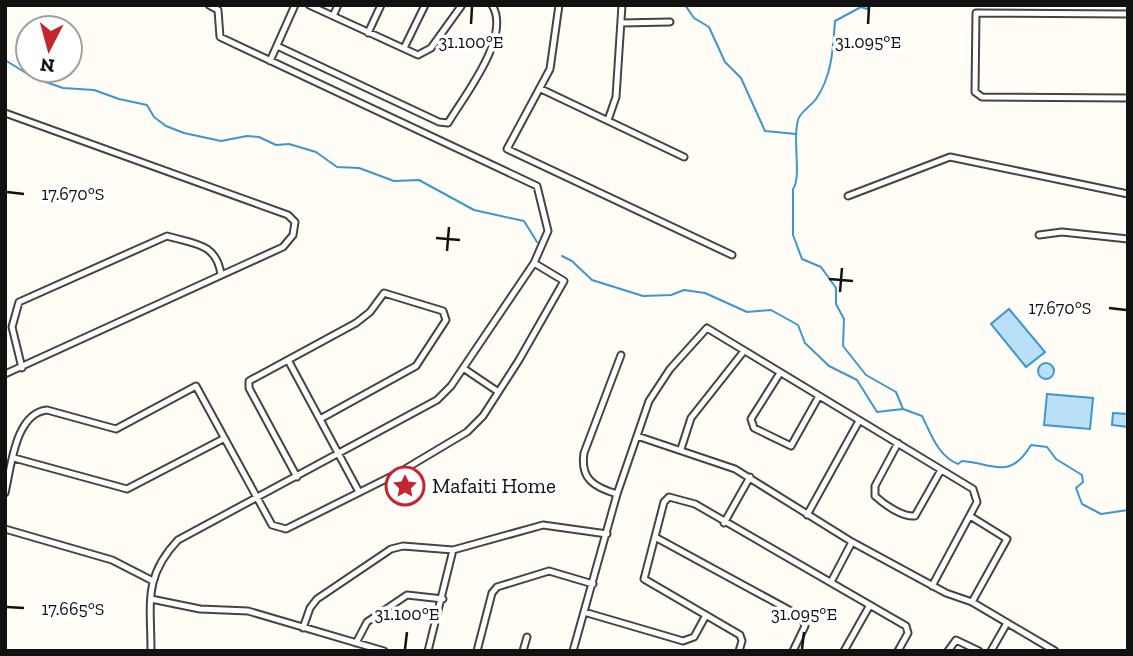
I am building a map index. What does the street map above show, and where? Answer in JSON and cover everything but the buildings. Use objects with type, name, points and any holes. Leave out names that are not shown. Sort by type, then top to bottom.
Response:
[{"type":"street","points":[[209,5],[218,10]]},
{"type":"street","points":[[218,10],[225,5]]},
{"type":"street","points":[[270,61],[295,5]]},
{"type":"street","points":[[309,5],[418,55],[431,48],[462,5]]},
{"type":"street","points":[[333,16],[338,5]]},
{"type":"street","points":[[368,33],[381,5]]},
{"type":"street","points":[[404,48],[425,5]]},
{"type":"street","points":[[277,46],[439,122],[448,123],[491,48],[496,22],[492,5]]},
{"type":"street","points":[[559,5],[555,51],[541,89],[507,149],[732,255]]},
{"type":"street","points":[[608,120],[616,97],[622,5]]},
{"type":"street","points":[[1063,5],[1064,13]]},
{"type":"street","points":[[1128,14],[976,9],[975,92],[978,96],[1128,98]]},
{"type":"street","points":[[151,651],[151,580],[165,554],[178,540],[437,400],[463,368],[534,263],[548,231],[537,186],[220,37],[218,10]]},
{"type":"street","points":[[621,23],[670,22]]},
{"type":"street","points":[[541,89],[684,157]]},
{"type":"street","points":[[5,113],[288,215],[295,222],[293,235],[283,247],[5,374]]},
{"type":"street","points":[[848,196],[950,157],[1128,194]]},
{"type":"street","points":[[1039,235],[1062,232],[1128,239]]},
{"type":"street","points":[[22,368],[12,327],[19,302],[167,236],[211,250],[219,260],[221,275]]},
{"type":"street","points":[[5,493],[23,428],[43,410],[116,429],[196,386],[272,525],[286,529],[467,432],[483,416],[564,281],[534,263]]},
{"type":"street","points":[[297,477],[248,384],[356,323],[370,312],[387,292],[441,310],[446,316],[416,366],[320,419]]},
{"type":"street","points":[[573,651],[617,494],[654,392],[698,335],[707,328],[973,489],[977,502],[932,586]]},
{"type":"street","points":[[681,449],[695,412],[744,351]]},
{"type":"street","points":[[617,494],[594,486],[583,473],[582,467],[584,453],[621,355]]},
{"type":"street","points":[[288,360],[359,492]]},
{"type":"street","points":[[463,368],[497,391]]},
{"type":"street","points":[[780,373],[751,419],[754,428],[791,446],[819,396]]},
{"type":"street","points":[[807,515],[859,421]]},
{"type":"street","points":[[637,436],[719,461],[750,477],[852,542],[932,586],[972,602],[1055,651]]},
{"type":"street","points":[[14,458],[127,489],[223,439]]},
{"type":"street","points":[[898,443],[875,486],[875,496],[886,504],[909,517],[915,516],[941,470]]},
{"type":"street","points":[[724,523],[750,477]]},
{"type":"street","points":[[739,651],[742,641],[740,635],[644,579],[664,502],[671,496],[695,504],[908,628],[898,651]]},
{"type":"street","points":[[970,516],[1007,539],[972,602]]},
{"type":"street","points":[[303,628],[310,608],[317,598],[391,549],[403,546],[453,550],[543,525],[607,534]]},
{"type":"street","points":[[5,529],[112,560],[151,580]]},
{"type":"street","points":[[655,537],[802,617],[803,631],[793,651]]},
{"type":"street","points":[[831,582],[852,542]]},
{"type":"street","points":[[428,651],[453,550]]},
{"type":"street","points":[[477,651],[492,593],[497,587],[550,570],[593,584]]},
{"type":"street","points":[[356,643],[372,618],[407,595],[443,598]]},
{"type":"street","points":[[151,599],[200,609],[219,607],[248,611],[384,651]]},
{"type":"street","points":[[844,651],[870,605]]},
{"type":"street","points":[[584,612],[683,641],[694,637],[705,617]]},
{"type":"street","points":[[991,651],[1007,623]]},
{"type":"street","points":[[523,651],[527,637]]},
{"type":"street","points":[[948,651],[956,640],[979,651]]},
{"type":"water","points":[[1009,309],[1045,352],[1026,367],[991,324]]},
{"type":"water","points":[[1046,363],[1054,371],[1046,379],[1038,371]]},
{"type":"water","points":[[1047,394],[1093,398],[1090,429],[1044,425]]},
{"type":"water","points":[[1113,413],[1128,414],[1128,427],[1112,425]]},
{"type":"waterway","points":[[685,5],[694,18],[709,27],[725,62],[741,78],[765,131],[796,134]]},
{"type":"waterway","points":[[870,5],[867,9],[861,7],[835,21],[831,62],[825,81],[816,99],[799,117],[796,128],[797,176],[793,189],[793,235],[802,259],[821,267],[836,288],[836,304],[844,319],[843,346],[866,375],[896,392],[903,409],[922,416],[936,444],[951,460],[958,464],[962,461],[1009,466],[1016,463],[1031,445],[1047,447],[1056,459],[1082,475],[1083,482],[1076,488],[1082,504],[1101,514],[1128,510]]},
{"type":"waterway","points":[[5,60],[34,78],[63,88],[94,90],[147,105],[154,117],[166,126],[184,133],[221,141],[247,136],[259,137],[276,145],[289,144],[316,152],[337,167],[359,168],[394,181],[419,180],[474,210],[524,221],[537,242]]},
{"type":"waterway","points":[[562,256],[572,261],[592,280],[643,296],[671,295],[684,290],[705,293],[747,312],[771,310],[798,325],[805,343],[829,366],[857,380],[877,412],[903,409]]},
{"type":"place","name":"Mafaiti Home","points":[[405,486]]}]
